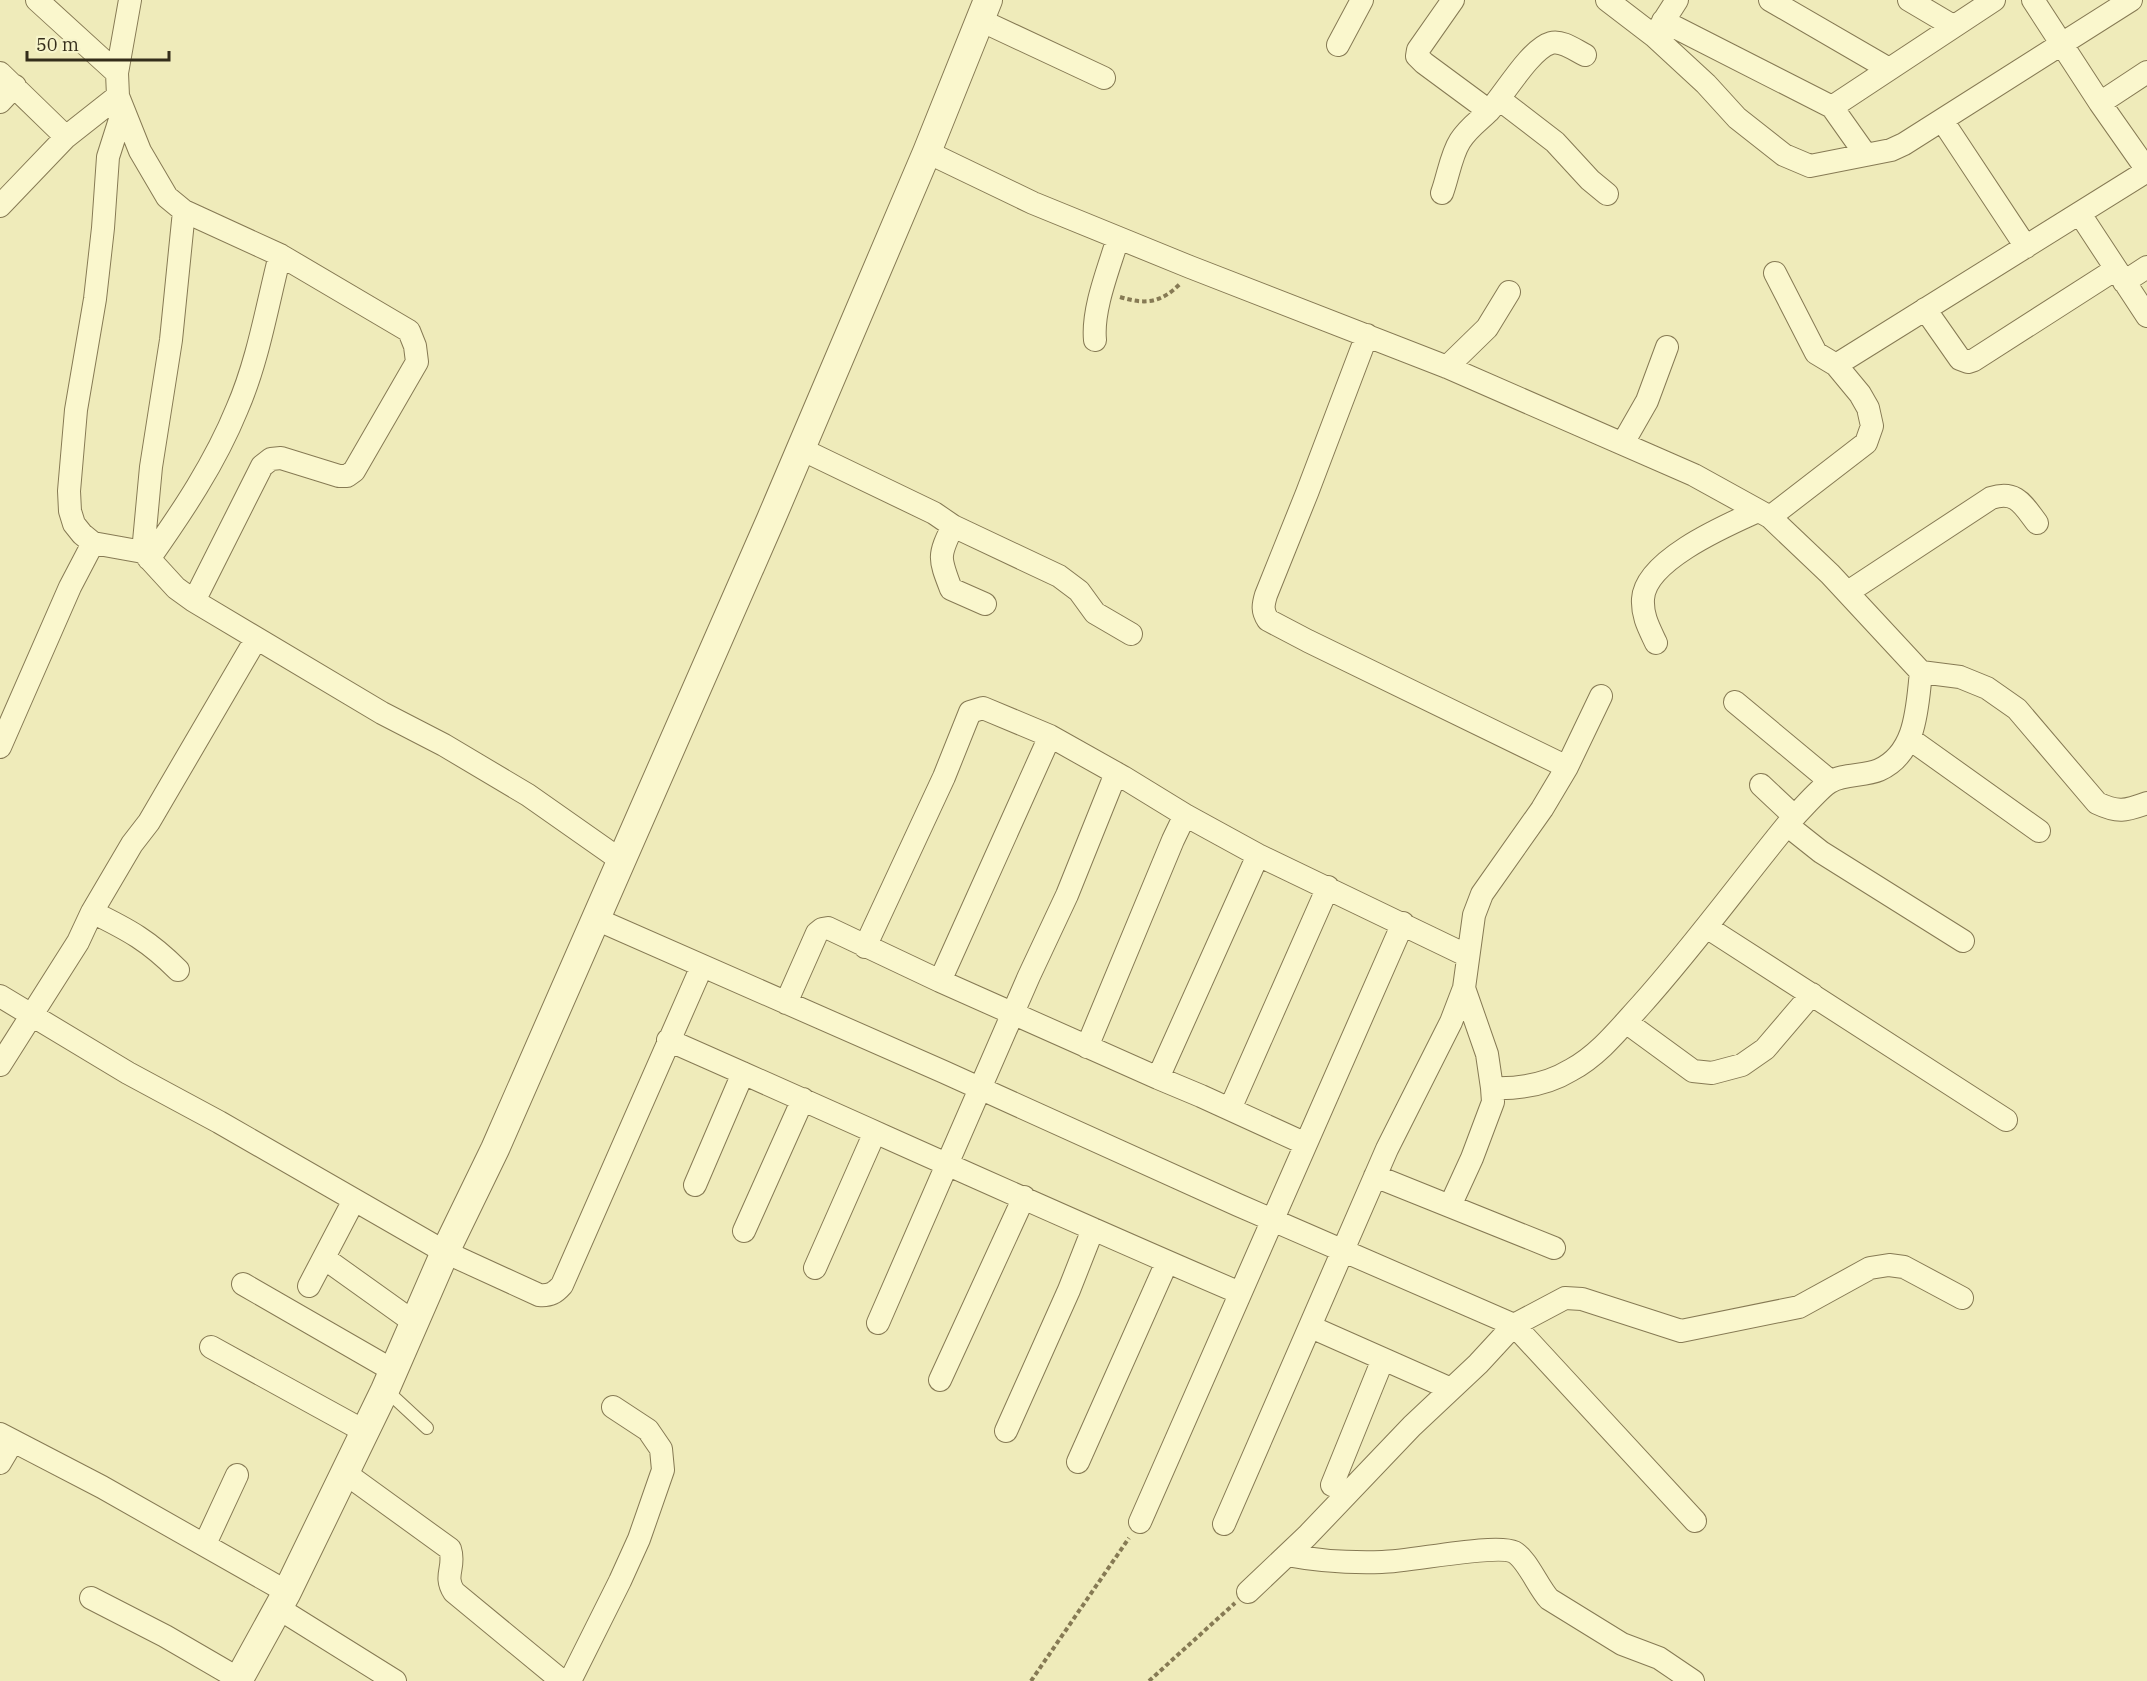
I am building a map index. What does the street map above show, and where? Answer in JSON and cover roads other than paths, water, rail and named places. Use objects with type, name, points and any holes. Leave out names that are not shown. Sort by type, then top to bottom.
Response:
[{"type":"street","points":[[37,0],[119,93],[140,152],[167,196],[184,211],[280,255],[409,331],[415,346],[417,362],[358,465],[347,476],[339,477],[281,458],[271,459],[262,466],[194,601]]},
{"type":"street","points":[[130,0],[119,93],[108,157],[95,299],[75,410],[69,491],[70,511],[74,524],[93,543],[146,556],[176,588],[194,601],[382,713],[528,795],[622,861]]},
{"type":"street","points":[[1338,45],[1362,0]]},
{"type":"street","points":[[1454,0],[1418,50],[1418,56],[1424,63],[1555,142],[1606,194]]},
{"type":"street","points":[[1607,0],[1659,29],[1832,107],[1866,156]]},
{"type":"street","points":[[1659,29],[1677,0]]},
{"type":"street","points":[[1770,0],[1889,69]]},
{"type":"street","points":[[1909,0],[1953,26]]},
{"type":"street","points":[[1832,107],[1994,0]]},
{"type":"street","points":[[1836,365],[2147,171],[2033,0]]},
{"type":"street","points":[[1659,29],[1737,118],[1784,155],[1810,166],[1891,150],[2131,0]]},
{"type":"street","points":[[91,1598],[165,1636],[238,1680],[283,1600],[390,1381],[445,1252],[495,1149],[801,449],[927,152],[984,10],[1104,78]]},
{"type":"street","points":[[1442,193],[1459,142],[1494,105],[1533,55],[1552,43],[1561,43],[1585,55]]},
{"type":"street","points":[[2100,103],[2147,72]]},
{"type":"street","points":[[5,87],[66,137]]},
{"type":"street","points":[[0,206],[66,137],[119,93]]},
{"type":"street","points":[[1942,120],[2026,247]]},
{"type":"street","points":[[927,152],[1033,203],[1447,367],[1694,475],[1764,514],[1848,592],[1921,672],[1960,677],[1987,688],[2017,709],[2097,802],[2111,810],[2129,810],[2147,803]]},
{"type":"street","points":[[146,556],[151,467],[171,340],[184,211]]},
{"type":"street","points":[[2080,214],[2147,316]]},
{"type":"street","points":[[1095,340],[1094,329],[1102,292],[1118,238]]},
{"type":"street","points":[[146,556],[196,489],[238,409],[250,373],[280,255]]},
{"type":"street","points":[[1925,309],[1960,358],[1968,362],[2120,275],[2147,267]]},
{"type":"street","points":[[1656,643],[1643,616],[1642,596],[1647,583],[1670,560],[1707,533],[1764,514],[1866,443],[1872,426],[1869,408],[1860,394],[1836,365],[1816,353],[1775,273]]},
{"type":"street","points":[[1447,367],[1487,328],[1509,292]]},
{"type":"street","points":[[1367,335],[1266,595],[1262,608],[1264,614],[1268,620],[1308,641],[1568,767]]},
{"type":"street","points":[[1623,443],[1647,401],[1667,347]]},
{"type":"street","points":[[801,449],[934,513],[953,526],[1059,576],[1079,591],[1095,613],[1131,634]]},
{"type":"street","points":[[1848,592],[1991,498],[2001,495],[2012,496],[2021,502],[2037,523]]},
{"type":"street","points":[[953,526],[941,551],[951,589],[985,604]]},
{"type":"street","points":[[0,747],[70,587],[93,543]]},
{"type":"street","points":[[0,1065],[78,942],[92,912],[132,844],[149,822],[256,639]]},
{"type":"street","points":[[1492,1088],[1511,1089],[1531,1086],[1571,1071],[1590,1057],[1626,1022],[1707,928],[1791,820],[1830,781],[1881,769],[1898,755],[1910,739],[1916,718],[1921,672]]},
{"type":"street","points":[[1224,1524],[1344,1252],[1375,1176],[1451,1022],[1464,988],[1474,915],[1482,894],[1542,809],[1568,767],[1601,696]]},
{"type":"street","points":[[1736,702],[1830,781]]},
{"type":"street","points":[[865,947],[945,777],[970,712],[983,708],[1050,736],[1258,855],[1468,956]]},
{"type":"street","points":[[940,981],[1050,736]]},
{"type":"street","points":[[1910,739],[2039,831]]},
{"type":"street","points":[[878,1323],[946,1164],[1067,895],[1116,773]]},
{"type":"street","points":[[1761,785],[1821,852],[1963,941]]},
{"type":"street","points":[[1087,1047],[1185,815]]},
{"type":"street","points":[[1158,1078],[1258,855]]},
{"type":"street","points":[[1230,1109],[1328,888]]},
{"type":"street","points":[[92,912],[155,947],[178,970]]},
{"type":"street","points":[[596,919],[1344,1252],[1514,1325],[1695,1521]]},
{"type":"street","points":[[1140,1522],[1402,923]]},
{"type":"street","points":[[1707,928],[2006,1120]]},
{"type":"street","points":[[786,1003],[813,940],[822,929],[836,930],[865,947],[1306,1144]]},
{"type":"street","points":[[0,996],[128,1073],[445,1252],[539,1295],[548,1296],[562,1285],[702,966]]},
{"type":"street","points":[[1450,1206],[1472,1158],[1492,1102],[1487,1054],[1464,988]]},
{"type":"street","points":[[1626,1022],[1692,1071],[1712,1073],[1742,1065],[1765,1049],[1812,994]]},
{"type":"street","points":[[668,1040],[1240,1293]]},
{"type":"street","points":[[695,1185],[743,1073]]},
{"type":"street","points":[[744,1231],[802,1099]]},
{"type":"street","points":[[816,1268],[875,1132]]},
{"type":"street","points":[[1375,1176],[1554,1248]]},
{"type":"street","points":[[940,1380],[1024,1197]]},
{"type":"street","points":[[309,1286],[354,1200]]},
{"type":"street","points":[[1006,1431],[1069,1290],[1093,1229]]},
{"type":"street","points":[[324,1258],[415,1323]]},
{"type":"street","points":[[1078,1462],[1167,1262]]},
{"type":"street","points":[[1248,1592],[1307,1536],[1412,1426],[1478,1364],[1514,1325],[1565,1298],[1581,1299],[1681,1331],[1798,1307],[1870,1268],[1889,1265],[1904,1267],[1962,1298]]},
{"type":"street","points":[[243,1284],[390,1381]]},
{"type":"street","points":[[1311,1327],[1451,1389]]},
{"type":"street","points":[[211,1347],[364,1431]]},
{"type":"street","points":[[1332,1485],[1383,1359]]},
{"type":"street","points":[[570,1681],[625,1571],[639,1539],[663,1470],[661,1449],[648,1430],[614,1407]]},
{"type":"street","points":[[0,1464],[7,1437],[102,1487],[205,1544],[395,1681]]},
{"type":"street","points":[[345,1473],[450,1549],[453,1562],[448,1576],[449,1585],[454,1592],[562,1681]]},
{"type":"street","points":[[205,1544],[237,1474]]},
{"type":"street","points":[[1287,1555],[1317,1561],[1383,1562],[1492,1550],[1513,1552],[1520,1556],[1540,1590],[1549,1599],[1622,1644],[1659,1658],[1693,1681]]},
{"type":"lane","points":[[390,1381],[427,1428]]}]
